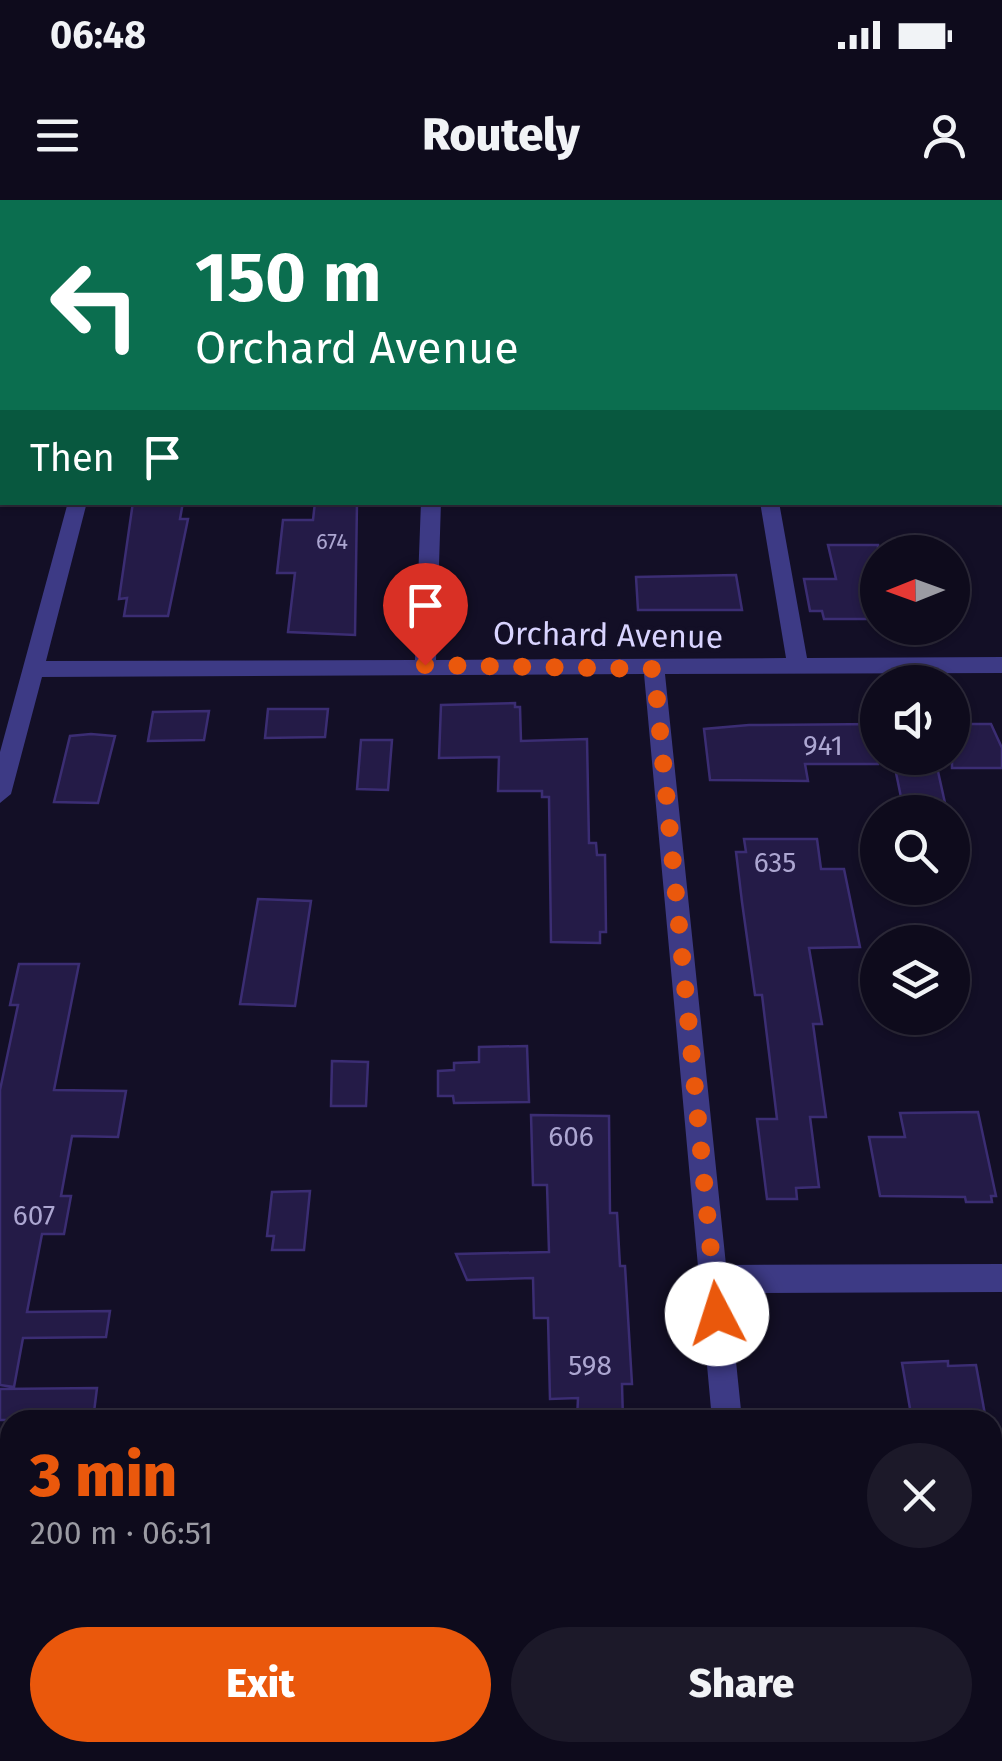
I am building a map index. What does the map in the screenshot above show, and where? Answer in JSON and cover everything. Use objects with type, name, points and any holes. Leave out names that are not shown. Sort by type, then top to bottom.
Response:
[{"type":"street","points":[[0,794],[77,505]]},
{"type":"street","points":[[425,665],[431,505]]},
{"type":"street","points":[[770,505],[798,668]]},
{"type":"street","name":"Orchard Avenue","points":[[34,669],[1002,665]]},
{"type":"street","points":[[654,669],[726,1410]]},
{"type":"street","points":[[714,1279],[1002,1278]]},
{"type":"building","points":[[133,505],[182,505],[180,519],[188,519],[168,616],[124,616],[127,598],[119,599]]},
{"type":"building","points":[[315,505],[357,505],[355,635],[288,632],[295,573],[277,573],[283,520],[313,520]]},
{"type":"building","points":[[828,545],[860,545],[860,619],[824,619],[822,611],[810,611],[804,579],[836,579]]},
{"type":"building","points":[[736,575],[742,610],[638,610],[636,577]]},
{"type":"building","points":[[515,703],[515,707],[520,707],[521,741],[587,739],[589,843],[596,843],[597,855],[605,855],[606,932],[600,932],[600,943],[551,942],[549,797],[542,797],[542,791],[498,791],[499,757],[439,758],[441,705]]},
{"type":"building","points":[[268,709],[328,709],[325,737],[265,738]]},
{"type":"building","points":[[209,711],[204,740],[148,741],[153,712]]},
{"type":"building","points":[[860,724],[860,764],[805,764],[808,781],[710,780],[704,729]]},
{"type":"building","points":[[970,724],[991,724],[1002,748],[1002,768],[970,768]]},
{"type":"building","points":[[70,736],[115,736],[98,803],[54,802]]},
{"type":"building","points":[[361,740],[392,740],[388,790],[357,789]]},
{"type":"building","points":[[896,775],[939,775],[943,795],[901,795]]},
{"type":"building","points":[[744,839],[817,839],[821,869],[844,869],[860,947],[809,948],[822,1024],[813,1024],[826,1117],[810,1117],[819,1187],[796,1188],[797,1199],[767,1199],[757,1119],[777,1119],[762,995],[755,995],[736,852],[746,852]]},
{"type":"building","points":[[258,899],[311,901],[295,1006],[240,1004]]},
{"type":"building","points":[[19,964],[79,964],[54,1090],[126,1091],[118,1137],[72,1136],[61,1196],[71,1196],[64,1234],[42,1234],[27,1312],[110,1311],[106,1337],[23,1338],[14,1387],[0,1385],[0,1090],[18,1005],[10,1005]]},
{"type":"building","points":[[527,1046],[529,1102],[454,1103],[453,1096],[438,1096],[438,1071],[454,1070],[454,1063],[479,1062],[479,1047]]},
{"type":"building","points":[[332,1061],[368,1062],[366,1106],[331,1106]]},
{"type":"building","points":[[978,1112],[996,1196],[991,1196],[992,1202],[966,1202],[965,1197],[880,1196],[869,1137],[905,1137],[900,1113]]},
{"type":"building","points":[[531,1115],[609,1116],[610,1213],[617,1213],[620,1266],[625,1266],[632,1384],[622,1384],[623,1410],[577,1410],[578,1398],[550,1399],[548,1318],[534,1318],[533,1278],[467,1280],[456,1254],[549,1252],[547,1185],[533,1185]]},
{"type":"building","points":[[310,1191],[304,1250],[272,1250],[274,1236],[267,1236],[272,1192]]},
{"type":"building","points":[[948,1361],[948,1366],[976,1365],[984,1410],[910,1410],[902,1363]]},
{"type":"building","points":[[97,1388],[94,1410],[0,1410],[0,1389]]},
{"type":"route","points":[[425,665],[654,669],[717,1314]]}]
